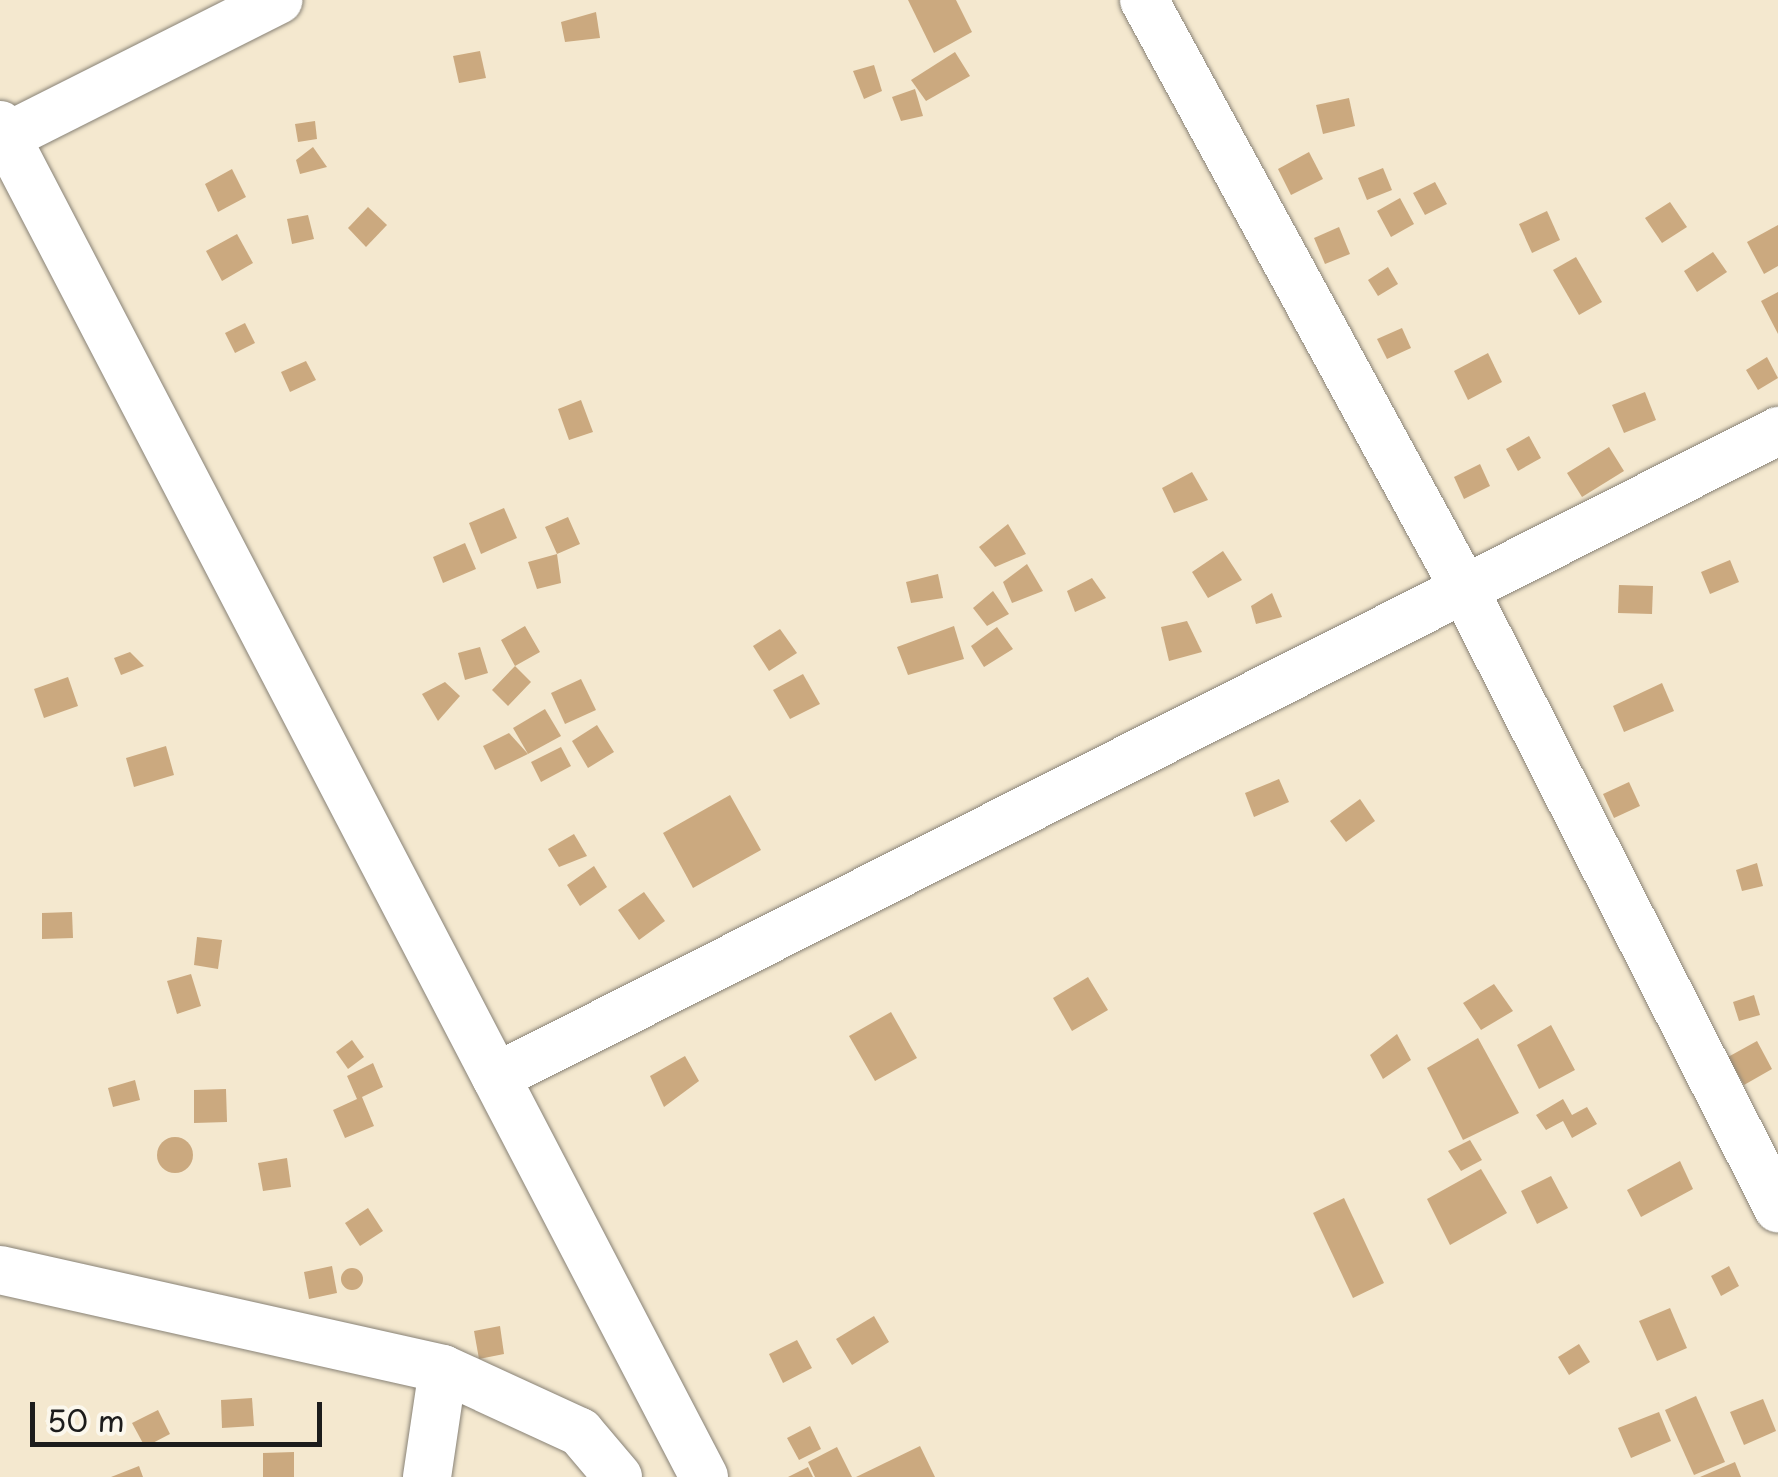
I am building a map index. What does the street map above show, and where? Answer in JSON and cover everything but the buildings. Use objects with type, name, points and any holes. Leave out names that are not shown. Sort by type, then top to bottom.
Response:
[{"type":"street","points":[[278,0],[2,131],[704,1477]]},
{"type":"street","points":[[1144,0],[1462,590],[1778,1208]]},
{"type":"street","points":[[496,1078],[1778,431]]},
{"type":"street","points":[[0,1270],[443,1369],[580,1432],[618,1477]]},
{"type":"street","points":[[428,1477],[443,1369]]}]
